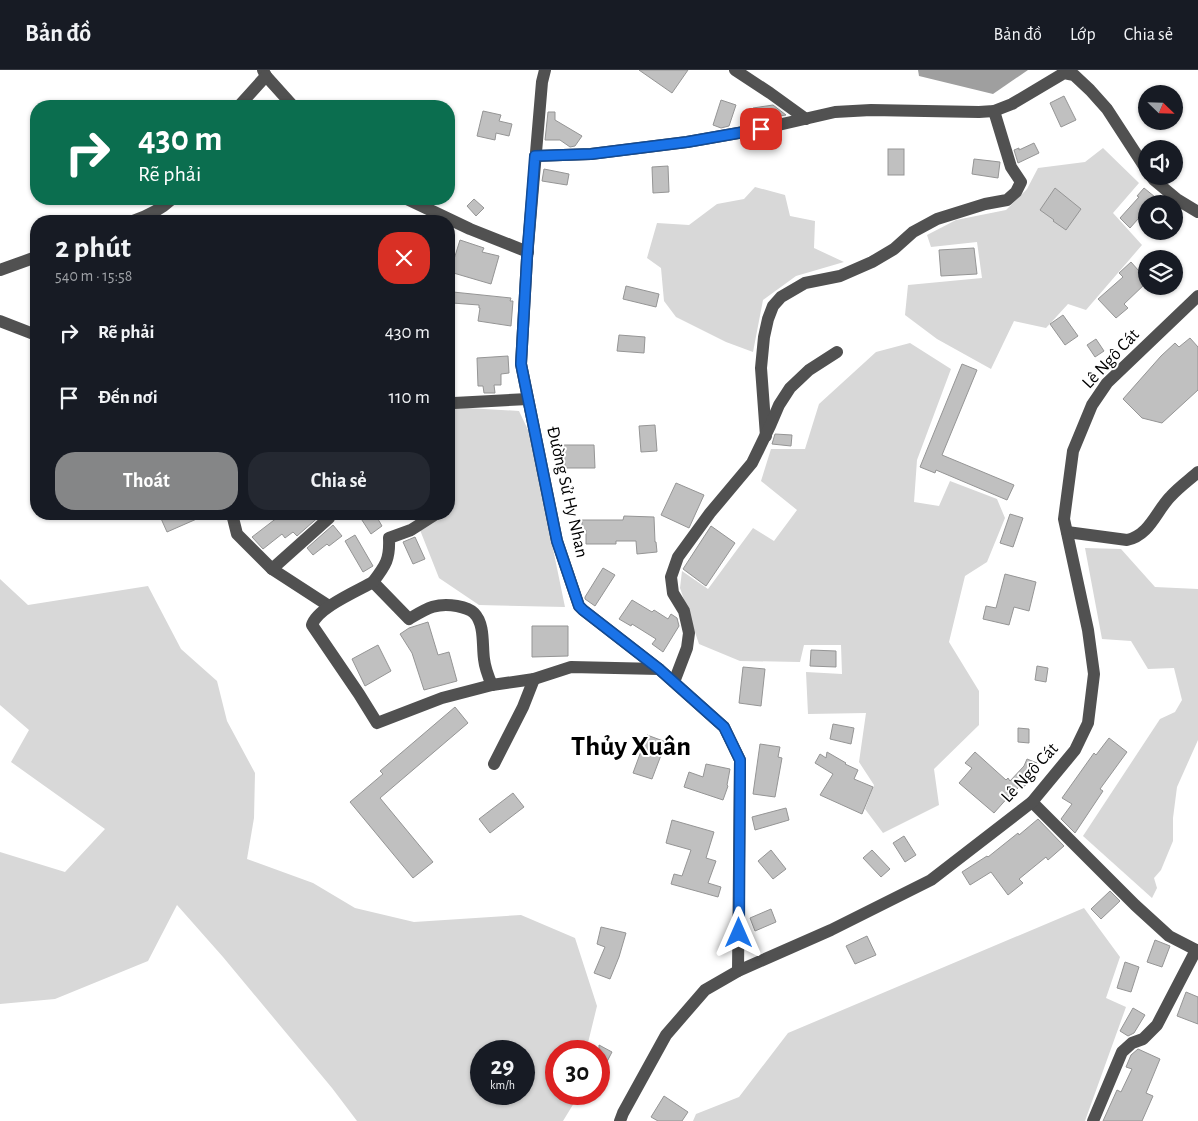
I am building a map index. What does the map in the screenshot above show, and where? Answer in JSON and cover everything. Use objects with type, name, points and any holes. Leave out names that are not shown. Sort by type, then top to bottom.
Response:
[{"type":"street","name":"Đường Sử Hy Nhan","points":[[545,70],[542,82],[535,156],[521,364],[557,541],[579,606],[659,669],[724,727],[740,760],[738,971]]},
{"type":"street","points":[[736,70],[806,119]]},
{"type":"street","points":[[244,100],[264,73],[287,100]]},
{"type":"street","points":[[535,156],[591,154],[687,142],[761,129],[835,112],[871,110],[994,111],[1012,104],[1064,73],[1074,75],[1090,90],[1106,109],[1138,157]]},
{"type":"street","points":[[766,436],[761,368],[764,337],[773,306],[782,297],[805,283],[840,276],[872,262],[894,249],[912,232],[937,220],[985,204],[1007,200],[1016,192],[1021,182],[1011,167],[994,111]]},
{"type":"street","points":[[1160,185],[1178,200],[1198,212]]},
{"type":"street","points":[[150,215],[165,205]]},
{"type":"street","points":[[415,205],[429,215]]},
{"type":"street","points":[[455,224],[528,252]]},
{"type":"street","points":[[0,270],[30,259]]},
{"type":"street","name":"Lê Ngô Cát","points":[[620,1121],[666,1035],[705,990],[738,971],[831,930],[930,880],[1032,802],[1075,750],[1088,723],[1094,674],[1088,630],[1064,520],[1073,451],[1092,405],[1107,383],[1198,296]]},
{"type":"street","points":[[0,321],[30,333]]},
{"type":"street","points":[[674,682],[687,648],[688,634],[684,611],[674,593],[672,585],[671,577],[678,557],[710,513],[752,463],[779,405],[790,388],[808,370],[837,352]]},
{"type":"street","points":[[455,403],[528,399]]},
{"type":"street","points":[[1067,532],[1126,540],[1134,538],[1143,533],[1170,497],[1198,472]]},
{"type":"street","points":[[234,520],[237,534],[272,569],[329,606]]},
{"type":"street","points":[[272,569],[328,520]]},
{"type":"street","points":[[427,520],[411,530],[389,538],[389,551],[385,566],[373,582],[329,606],[314,620],[312,625],[377,723],[442,698],[492,685],[534,680],[571,667],[659,669]]},
{"type":"street","points":[[373,582],[409,619],[437,605],[448,604],[473,611],[481,627],[484,660],[492,685]]},
{"type":"street","points":[[494,764],[523,707],[534,680]]},
{"type":"street","points":[[1032,802],[1129,899],[1169,936],[1197,950],[1157,1025],[1144,1039],[1132,1043],[1122,1052],[1093,1121]]},
{"type":"shaded area","points":[[918,70],[1028,70],[993,94],[919,76]]},
{"type":"shaded area","points":[[1103,148],[1138,182],[1113,213],[1142,245],[1086,310],[1068,304],[1046,328],[1014,321],[991,369],[937,339],[905,315],[908,285],[982,278],[977,242],[931,247],[927,235],[956,220],[1006,210],[1027,189],[1038,168],[1085,162]]},
{"type":"shaded area","points":[[755,187],[785,195],[790,216],[815,221],[814,248],[844,262],[796,276],[763,300],[753,352],[726,342],[676,317],[664,301],[661,268],[647,258],[657,223],[689,225],[717,204],[744,199]]},
{"type":"shaded area","points":[[910,343],[951,369],[917,460],[914,502],[939,506],[950,481],[997,499],[1005,518],[987,562],[965,576],[949,642],[979,691],[979,725],[934,769],[939,805],[883,833],[865,809],[874,785],[859,762],[866,713],[808,714],[806,672],[842,674],[841,645],[804,645],[800,662],[740,661],[699,644],[680,588],[682,571],[708,589],[753,528],[774,541],[797,510],[761,481],[771,449],[805,449],[819,404],[876,352]]},
{"type":"shaded area","points":[[455,407],[519,411],[529,432],[565,607],[479,605],[439,578],[420,530],[434,520],[455,520]]},
{"type":"shaded area","points":[[1085,548],[1121,549],[1155,587],[1198,589],[1198,740],[1177,787],[1173,818],[1173,841],[1161,870],[1154,878],[1157,888],[1152,898],[1083,836],[1160,719],[1175,712],[1182,700],[1174,668],[1148,669],[1131,641],[1102,639]]},
{"type":"shaded area","points":[[0,579],[28,605],[148,586],[181,649],[217,681],[227,721],[255,773],[254,818],[247,859],[313,883],[355,908],[414,922],[521,915],[575,938],[597,1006],[589,1040],[545,1040],[545,1105],[573,1105],[563,1121],[357,1121],[332,1088],[223,957],[177,905],[148,961],[55,999],[0,1004],[0,852],[65,872],[105,829],[11,762],[29,730],[0,705]]},
{"type":"shaded area","points":[[1084,908],[1120,957],[1106,998],[1126,1007],[1085,1121],[693,1121],[696,1114],[739,1097],[788,1033]]},
{"type":"building","points":[[639,70],[688,70],[672,93]]},
{"type":"building","points":[[1064,96],[1076,120],[1061,127],[1050,103]]},
{"type":"building","points":[[721,100],[736,105],[729,126],[721,128],[713,125]]},
{"type":"building","points":[[773,105],[786,115],[754,120],[753,108]]},
{"type":"building","points":[[483,111],[501,115],[499,121],[512,124],[509,136],[496,133],[495,140],[477,136]]},
{"type":"building","points":[[548,112],[555,112],[555,120],[582,136],[575,146],[570,147],[560,140],[545,140]]},
{"type":"building","points":[[1034,143],[1039,153],[1018,163],[1014,150],[1019,148],[1019,150]]},
{"type":"building","points":[[888,149],[904,149],[904,175],[888,175]]},
{"type":"building","points":[[974,159],[1000,162],[998,178],[972,174]]},
{"type":"building","points":[[668,166],[669,192],[653,193],[652,167]]},
{"type":"building","points":[[544,169],[569,174],[567,185],[542,181]]},
{"type":"building","points":[[1055,188],[1081,209],[1066,230],[1040,210]]},
{"type":"building","points":[[1144,188],[1153,195],[1138,195]]},
{"type":"building","points":[[1138,198],[1138,219],[1130,228],[1120,218]]},
{"type":"building","points":[[474,199],[484,208],[476,216],[467,206]]},
{"type":"building","points":[[460,240],[484,248],[482,252],[499,256],[491,284],[455,273],[455,256]]},
{"type":"building","points":[[974,248],[977,274],[941,276],[939,250]]},
{"type":"building","points":[[1131,262],[1138,270],[1138,291],[1124,304],[1128,308],[1116,318],[1098,299],[1123,277],[1119,273]]},
{"type":"building","points":[[626,286],[659,294],[656,307],[623,299]]},
{"type":"building","points":[[455,292],[511,298],[510,301],[513,301],[511,326],[478,321],[479,305],[455,303]]},
{"type":"building","points":[[1063,315],[1078,336],[1065,345],[1050,324]]},
{"type":"building","points":[[619,335],[645,337],[644,353],[617,351]]},
{"type":"building","points":[[1190,338],[1198,347],[1198,390],[1162,423],[1142,418],[1123,399],[1175,343],[1179,347]]},
{"type":"building","points":[[1096,339],[1104,351],[1095,357],[1087,345]]},
{"type":"building","points":[[508,356],[509,373],[501,374],[501,385],[494,385],[495,393],[484,393],[483,386],[478,386],[477,358]]},
{"type":"building","points":[[962,364],[977,370],[942,455],[1014,485],[1007,500],[936,470],[935,473],[920,467]]},
{"type":"building","points":[[655,425],[657,451],[641,452],[639,426]]},
{"type":"building","points":[[775,434],[792,435],[791,446],[772,444]]},
{"type":"building","points":[[564,445],[594,445],[595,468],[565,468]]},
{"type":"building","points":[[676,483],[704,495],[689,528],[661,515]]},
{"type":"building","points":[[1010,514],[1023,518],[1013,547],[1000,543]]},
{"type":"building","points":[[624,516],[654,517],[657,552],[637,554],[636,541],[616,541],[616,544],[586,544],[586,530],[582,530],[582,520],[623,520]]},
{"type":"building","points":[[162,520],[194,520],[167,532]]},
{"type":"building","points":[[274,520],[315,520],[297,536],[293,532],[285,538],[282,534],[263,549],[252,537]]},
{"type":"building","points":[[362,520],[378,520],[382,526],[371,534]]},
{"type":"building","points":[[333,525],[342,536],[329,546],[327,544],[313,555],[307,548]]},
{"type":"building","points":[[711,526],[735,543],[706,586],[683,569]]},
{"type":"building","points":[[355,535],[373,566],[363,572],[345,541]]},
{"type":"building","points":[[415,537],[425,559],[413,564],[403,542]]},
{"type":"building","points":[[603,568],[615,575],[595,606],[585,597]]},
{"type":"building","points":[[1005,574],[1036,582],[1029,611],[1014,607],[1009,625],[983,619],[986,606],[996,608]]},
{"type":"building","points":[[632,600],[668,619],[671,614],[677,618],[679,626],[663,652],[652,644],[656,639],[632,624],[631,626],[619,619]]},
{"type":"building","points":[[428,622],[438,655],[449,652],[457,681],[424,690],[412,653],[400,634],[409,628]]},
{"type":"building","points":[[532,626],[568,626],[568,656],[532,657]]},
{"type":"building","points":[[378,645],[391,671],[365,686],[352,659]]},
{"type":"building","points":[[811,650],[836,651],[836,667],[810,666]]},
{"type":"building","points":[[1037,666],[1048,668],[1046,682],[1035,680]]},
{"type":"building","points":[[743,667],[765,669],[761,706],[739,703]]},
{"type":"building","points":[[455,707],[468,723],[380,798],[433,862],[413,878],[350,802],[383,774],[380,771]]},
{"type":"building","points":[[833,724],[854,728],[851,744],[830,739]]},
{"type":"building","points":[[1018,728],[1029,729],[1029,743],[1018,742]]},
{"type":"building","points":[[647,735],[666,742],[652,779],[633,773]]},
{"type":"building","points":[[1109,738],[1127,752],[1100,789],[1103,791],[1075,833],[1061,819],[1072,804],[1062,798],[1094,753],[1096,755]]},
{"type":"building","points":[[760,744],[780,747],[778,757],[782,758],[775,797],[753,794]]},
{"type":"building","points":[[827,752],[858,770],[854,779],[873,787],[862,814],[820,795],[833,774],[815,763],[820,754],[826,758]]},
{"type":"building","points":[[975,752],[1006,780],[1008,778],[1010,781],[1024,766],[1027,759],[1037,763],[1030,780],[1022,789],[1019,787],[1010,795],[994,813],[959,783],[972,768],[965,763]]},
{"type":"building","points":[[706,764],[730,769],[728,786],[723,800],[684,787],[689,772],[703,777]]},
{"type":"building","points":[[513,793],[524,807],[490,833],[479,819]]},
{"type":"building","points":[[786,808],[789,820],[755,830],[752,817]]},
{"type":"building","points":[[1038,819],[1064,846],[1048,860],[1046,857],[1019,879],[1023,883],[1008,895],[991,872],[970,885],[962,872],[988,857]]},
{"type":"building","points":[[672,820],[714,832],[706,858],[716,861],[708,883],[721,887],[718,897],[671,884],[674,874],[682,876],[691,850],[666,843]]},
{"type":"building","points":[[904,836],[916,855],[905,862],[893,843]]},
{"type":"building","points":[[771,850],[786,869],[773,879],[758,861]]},
{"type":"building","points":[[872,850],[890,869],[881,877],[863,858]]},
{"type":"building","points":[[1110,891],[1120,901],[1101,919],[1091,909]]},
{"type":"building","points":[[771,909],[776,922],[755,931],[750,918]]},
{"type":"building","points":[[601,927],[626,933],[610,979],[594,973],[605,947],[597,944]]},
{"type":"building","points":[[867,936],[876,955],[855,964],[846,946]]},
{"type":"building","points":[[1155,940],[1170,946],[1162,967],[1147,962]]},
{"type":"building","points":[[1125,962],[1139,967],[1131,992],[1117,988]]},
{"type":"building","points":[[1186,992],[1198,997],[1198,1024],[1177,1016]]},
{"type":"building","points":[[1133,1008],[1145,1015],[1134,1033],[1128,1036],[1120,1031]]},
{"type":"building","points":[[1138,1049],[1160,1059],[1146,1093],[1153,1096],[1142,1121],[1103,1121],[1117,1090],[1121,1092],[1132,1069],[1126,1067],[1131,1055]]},
{"type":"building","points":[[664,1096],[688,1112],[682,1121],[658,1121],[651,1117]]},
{"type":"district","name":"Thủy Xuân","points":[[631,747]]},
{"type":"route","points":[[739,933],[740,760],[724,727],[659,669],[579,606],[557,541],[521,364],[535,156],[591,154],[687,142],[761,129]]}]
